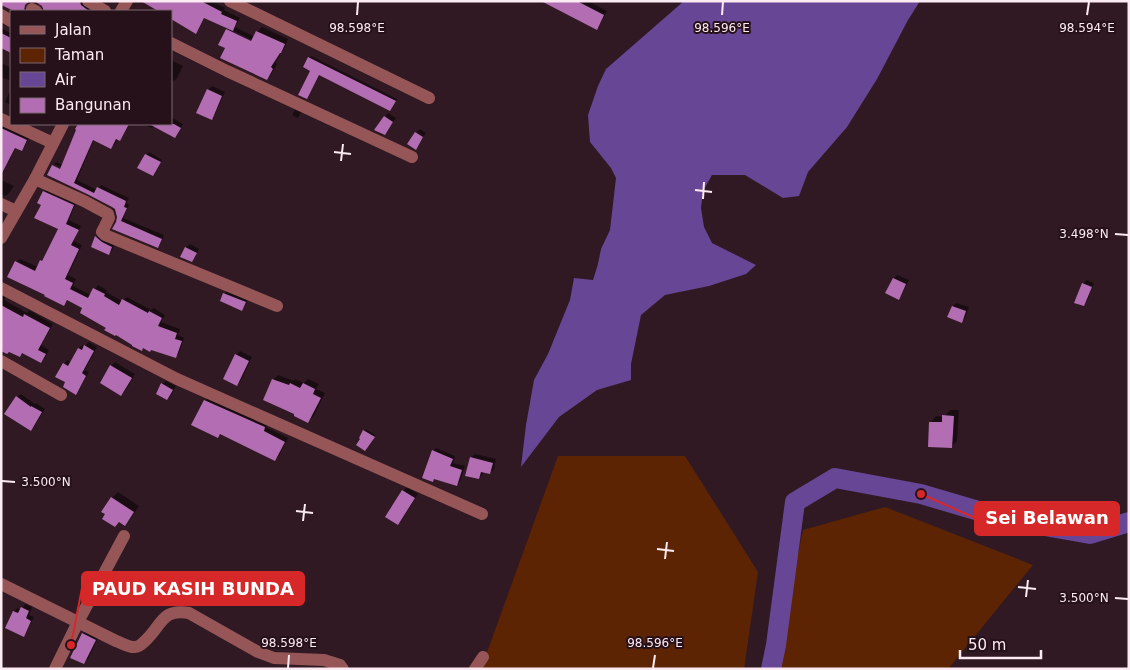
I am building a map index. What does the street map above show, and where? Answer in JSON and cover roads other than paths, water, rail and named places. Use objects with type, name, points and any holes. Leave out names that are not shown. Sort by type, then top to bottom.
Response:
[{"type":"street","points":[[88,1],[103,10]]},
{"type":"street","points":[[230,1],[429,98]]},
{"type":"street","points":[[172,44],[412,157]]},
{"type":"street","points":[[14,125],[53,143]]},
{"type":"street","points":[[1,238],[35,179],[62,125]]},
{"type":"street","points":[[35,179],[108,214],[109,218],[102,232],[105,235],[277,306]]},
{"type":"street","points":[[1,204],[16,211]]},
{"type":"street","points":[[1,288],[177,378],[482,514]]},
{"type":"street","points":[[1,361],[61,395]]},
{"type":"street","points":[[55,669],[124,536]]},
{"type":"street","points":[[1,584],[131,647],[143,644],[159,623],[172,613],[179,611],[189,613],[258,652],[274,658],[324,660],[340,665],[343,669]]},
{"type":"street","points":[[475,669],[483,657]]},
{"type":"water","points":[[684,1],[920,1],[877,79],[847,127],[808,172],[799,196],[783,198],[745,175],[712,175],[703,191],[701,208],[704,227],[712,243],[756,265],[746,274],[709,286],[665,295],[641,315],[631,364],[631,380],[597,390],[559,417],[521,467],[534,380],[548,354],[570,300],[574,278],[593,280],[601,249],[610,230],[616,178],[611,168],[590,142],[588,115],[598,86],[606,69]]},
{"type":"waterway","points":[[771,669],[776,645],[795,502],[835,478],[921,494],[1006,519],[1090,534],[1129,522]]},
{"type":"place","name":"Sei Belawan","points":[[921,494]]},
{"type":"place","name":"PAUD KASIH BUNDA","points":[[71,645]]}]
